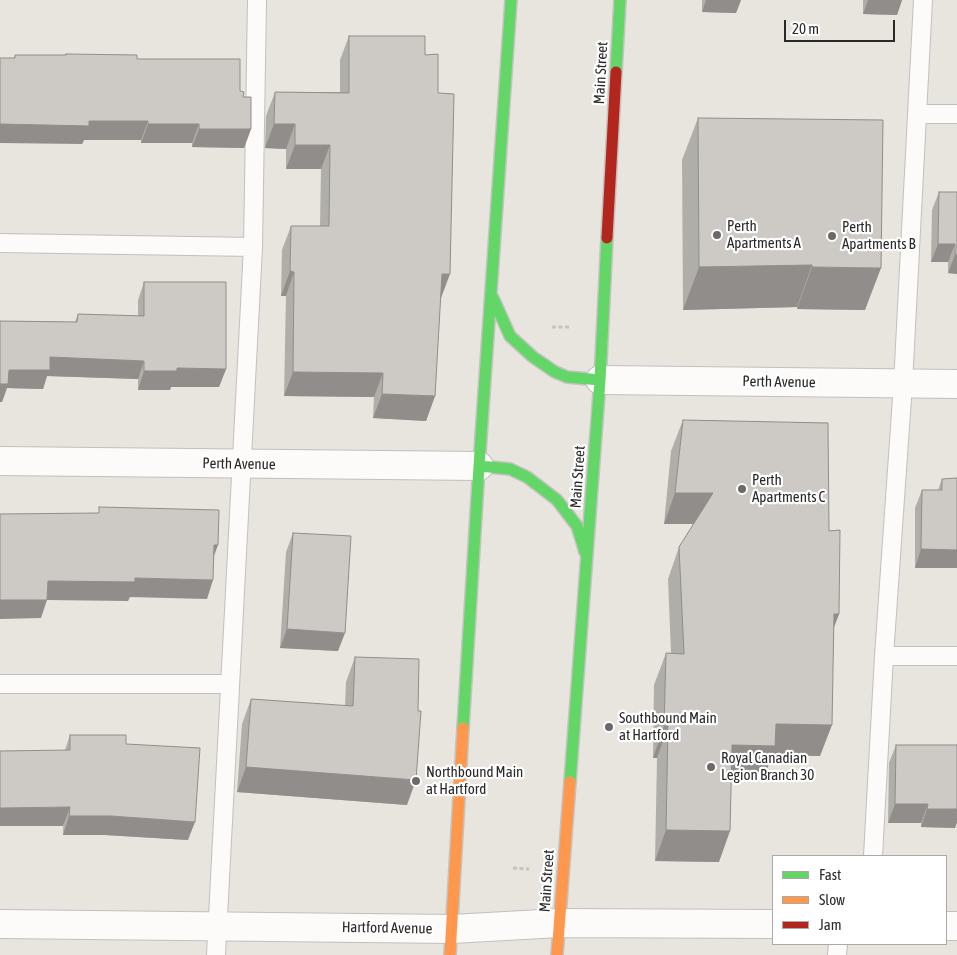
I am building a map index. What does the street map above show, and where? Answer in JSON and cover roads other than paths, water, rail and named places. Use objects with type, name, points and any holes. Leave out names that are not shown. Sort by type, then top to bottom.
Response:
[{"type":"main road","points":[[451,942],[479,466],[511,0]]},
{"type":"main road","name":"Main Street","points":[[557,955],[600,380],[620,0]]},
{"type":"main road","points":[[491,294],[510,336],[533,357],[554,372],[567,378],[600,380]]},
{"type":"main road","points":[[479,466],[510,469],[527,477],[557,500],[576,526],[587,558]]},
{"type":"street","name":"Perth Avenue","points":[[600,380],[957,384]]},
{"type":"street","name":"Perth Avenue","points":[[0,461],[479,466]]},
{"type":"street","name":"Hartford Avenue","points":[[0,924],[218,926],[451,942],[559,923],[772,924]]},
{"type":"lane","points":[[216,955],[253,247],[257,0]]},
{"type":"lane","points":[[873,855],[884,656],[903,384],[922,0]]},
{"type":"lane","points":[[917,114],[957,114]]},
{"type":"lane","points":[[0,244],[253,247]]},
{"type":"lane","points":[[884,656],[957,656]]},
{"type":"lane","points":[[0,684],[230,684]]},
{"type":"place","name":"Perth Apartments A","points":[[717,235]]},
{"type":"place","name":"Perth Apartments B","points":[[832,236]]},
{"type":"place","name":"Perth Apartments C","points":[[742,489]]},
{"type":"place","name":"Southbound Main at Hartford","points":[[609,727]]},
{"type":"place","name":"Royal Canadian Legion Branch 30","points":[[711,767]]},
{"type":"place","name":"Northbound Main at Hartford","points":[[416,781]]}]
